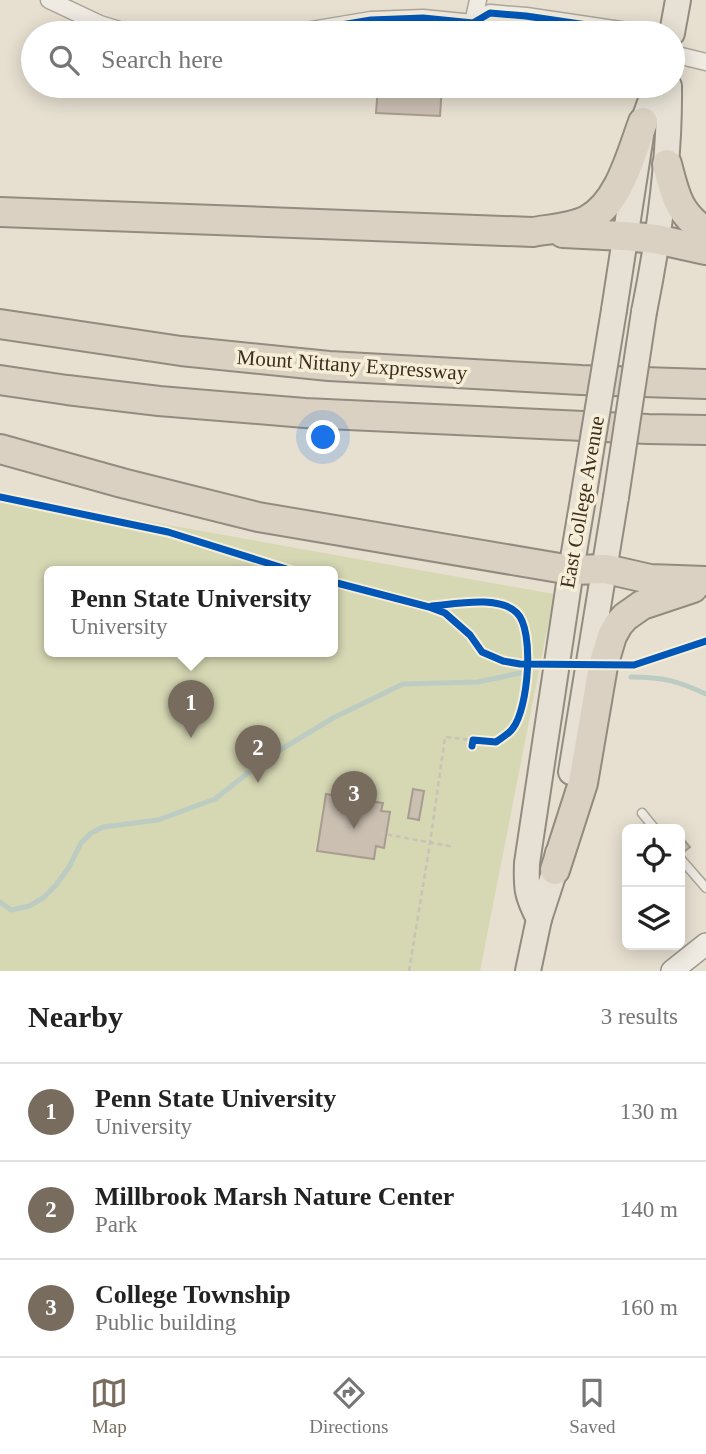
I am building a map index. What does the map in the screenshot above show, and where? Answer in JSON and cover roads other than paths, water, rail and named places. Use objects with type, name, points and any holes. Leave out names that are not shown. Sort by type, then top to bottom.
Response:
[{"type":"highway","points":[[533,232],[575,225],[587,220],[606,205],[624,173],[643,122]]},
{"type":"highway","points":[[667,164],[676,198],[683,212],[706,232]]},
{"type":"highway","points":[[0,212],[624,236],[656,239],[706,250]]},
{"type":"highway","name":"Mount Nittany Expressway","points":[[0,324],[181,351],[329,366],[706,384]]},
{"type":"highway","points":[[0,380],[169,402],[305,413],[706,430]]},
{"type":"highway","points":[[0,449],[258,517],[571,569],[606,569],[650,579],[706,582]]},
{"type":"highway","points":[[555,870],[583,783],[603,666],[607,648],[618,625],[642,605],[706,582]]},
{"type":"main road","points":[[674,21],[678,0]]},
{"type":"main road","name":"East College Avenue","points":[[539,919],[528,900],[527,863],[624,236],[643,122],[652,98]]},
{"type":"main road","name":"East College Avenue","points":[[528,971],[539,919],[555,870],[606,569],[667,164],[669,98]]},
{"type":"main road","points":[[672,971],[706,944]]},
{"type":"main road","points":[[692,971],[706,958]]},
{"type":"street","points":[[49,0],[94,21]]},
{"type":"street","points":[[478,0],[478,21]]},
{"type":"street","points":[[484,21],[490,13],[560,21]]},
{"type":"street","points":[[364,21],[423,18],[440,21]]},
{"type":"street","points":[[685,57],[706,62]]},
{"type":"lane","points":[[642,813],[651,824]]},
{"type":"lane","points":[[685,864],[706,888]]},
{"type":"waterway","points":[[0,902],[11,910],[29,906],[43,898],[56,885],[81,843],[91,833],[103,827],[158,820],[215,799],[267,758],[333,718],[403,684],[478,682],[520,673]]},
{"type":"waterway","points":[[631,677],[670,681],[706,694]]},
{"type":"place","name":"Penn State University","points":[[191,738]]},
{"type":"place","name":"Millbrook Marsh Nature Center","points":[[258,783]]},
{"type":"place","name":"College Township","points":[[354,829]]}]
